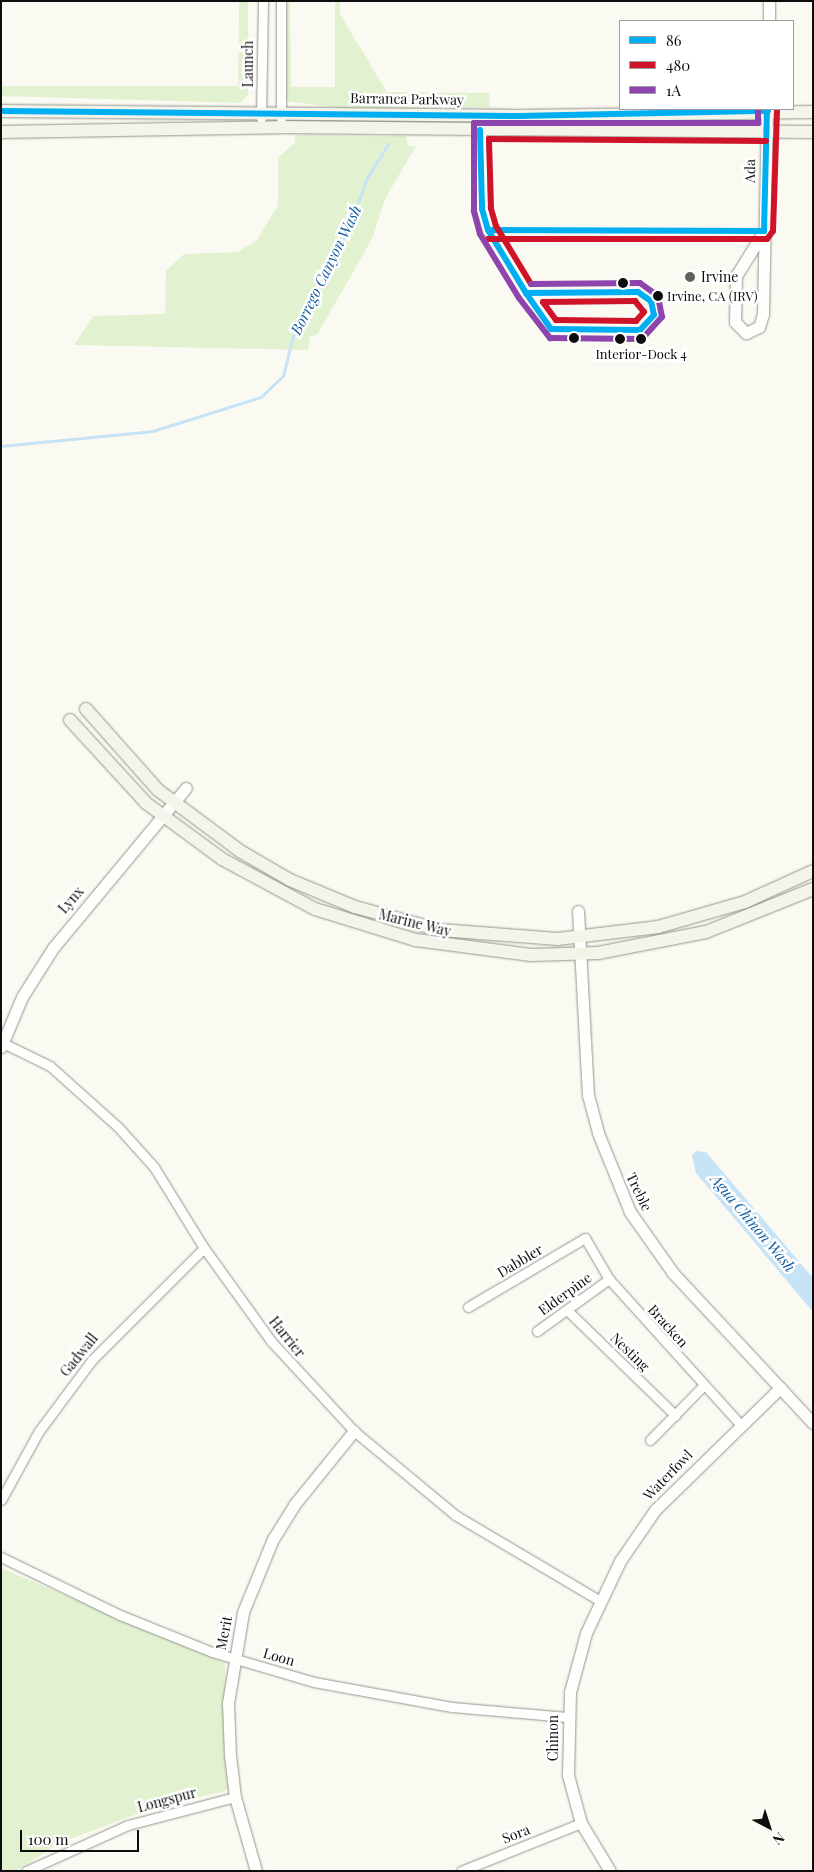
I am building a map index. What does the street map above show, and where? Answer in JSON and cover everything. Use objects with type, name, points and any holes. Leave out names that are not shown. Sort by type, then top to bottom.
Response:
[{"type":"main road","name":"Barranca Parkway","points":[[1,111],[281,112],[480,116],[768,110],[813,112]]},
{"type":"main road","points":[[1,132],[280,127],[813,132]]},
{"type":"main road","name":"Marine Way","points":[[86,709],[173,803],[290,880],[355,907],[440,930],[495,937],[579,937],[700,917],[813,871]]},
{"type":"main road","name":"Marine Way","points":[[70,720],[122,781],[162,816],[262,883],[315,909],[393,935],[470,951],[580,954],[691,936],[813,889]]},
{"type":"street","name":"Launch","points":[[261,128],[263,1]]},
{"type":"street","points":[[280,127],[281,1]]},
{"type":"street","points":[[769,1],[769,20]]},
{"type":"street","name":"Ada","points":[[764,231],[736,276],[735,322],[746,333],[759,327],[763,314],[768,110]]},
{"type":"street","points":[[480,116],[482,209],[488,230]]},
{"type":"street","name":"Lynx","points":[[2,1045],[22,997],[53,948],[186,788]]},
{"type":"street","name":"Treble","points":[[578,911],[588,1094],[604,1150],[630,1212],[673,1273],[813,1423]]},
{"type":"street","name":"Harrier","points":[[2,1045],[56,1071],[118,1127],[154,1167],[204,1248],[271,1342],[354,1432],[455,1515],[599,1600]]},
{"type":"street","name":"Bracken","points":[[586,1238],[609,1279],[741,1425]]},
{"type":"street","name":"Dabbler","points":[[468,1307],[586,1238]]},
{"type":"street","name":"Gadwall","points":[[1,1500],[40,1431],[92,1360],[204,1248]]},
{"type":"street","name":"Elderpine","points":[[537,1331],[609,1279]]},
{"type":"street","name":"Nesting","points":[[567,1310],[674,1415]]},
{"type":"street","points":[[650,1440],[704,1385]]},
{"type":"street","name":"Waterfowl","points":[[599,1600],[655,1510],[780,1388]]},
{"type":"street","name":"Merit","points":[[256,1871],[235,1797],[228,1703],[234,1658],[244,1612],[273,1539],[310,1482],[354,1432]]},
{"type":"street","name":"Loon","points":[[1,1557],[120,1615],[234,1658],[314,1682],[400,1699],[567,1718]]},
{"type":"street","name":"Chinon","points":[[599,1600],[574,1667],[567,1718],[568,1775],[581,1823],[610,1871]]},
{"type":"street","name":"Longspur","points":[[26,1871],[128,1825],[235,1797]]},
{"type":"street","name":"Sora","points":[[461,1871],[581,1823]]},
{"type":"green space","points":[[210,1],[248,1],[248,95],[240,103],[1,96],[1,86],[238,86],[239,2]]},
{"type":"green space","points":[[285,1],[290,1],[291,87],[335,87],[335,1],[340,1],[340,14],[387,92],[489,93],[490,107],[347,109],[286,101]]},
{"type":"green space","points":[[295,135],[406,136],[408,146],[416,146],[385,199],[372,239],[317,335],[310,336],[308,350],[74,345],[93,316],[165,314],[166,271],[184,254],[238,252],[257,240],[278,205],[278,158],[295,142]]},
{"type":"green space","points":[[1,1568],[225,1663],[228,1790],[148,1810],[62,1842],[16,1871],[1,1871]]},
{"type":"water","name":"Agua Chinon Wash","points":[[696,1151],[706,1152],[813,1278],[813,1312],[696,1173],[692,1155]]},
{"type":"waterway","name":"Borrego Canyon Wash","points":[[1,446],[153,431],[261,397],[283,376],[293,336],[350,225],[367,178],[388,144]]},
{"type":"transit line","name":"1A","points":[[519,298],[480,234],[474,211],[474,123],[758,123],[758,110]]},
{"type":"transit line","name":"86","points":[[488,230],[764,231],[767,110]]},
{"type":"transit line","name":"86","points":[[1,111],[519,116],[768,111]]},
{"type":"transit line","name":"480","points":[[488,239],[767,239],[773,231],[777,111]]},
{"type":"transit line","name":"86","points":[[480,130],[482,209],[488,230],[526,293]]},
{"type":"transit line","name":"480","points":[[531,284],[496,226],[491,208],[489,139],[766,141]]},
{"type":"transit line","name":"1A","points":[[519,298],[550,338],[642,339],[662,317],[658,296],[640,283],[531,284]]},
{"type":"transit line","name":"86","points":[[638,292],[651,301],[654,315],[640,330],[551,329],[526,293],[638,292]]},
{"type":"transit line","name":"480","points":[[635,301],[644,312],[636,321],[556,320],[543,302],[635,301]]},
{"type":"place","name":"Irvine","points":[[690,277]]},
{"type":"place","name":"Irvine, CA (IRV)","points":[[658,296]]},
{"type":"place","name":"Interior-Dock 4","points":[[641,339]]}]
